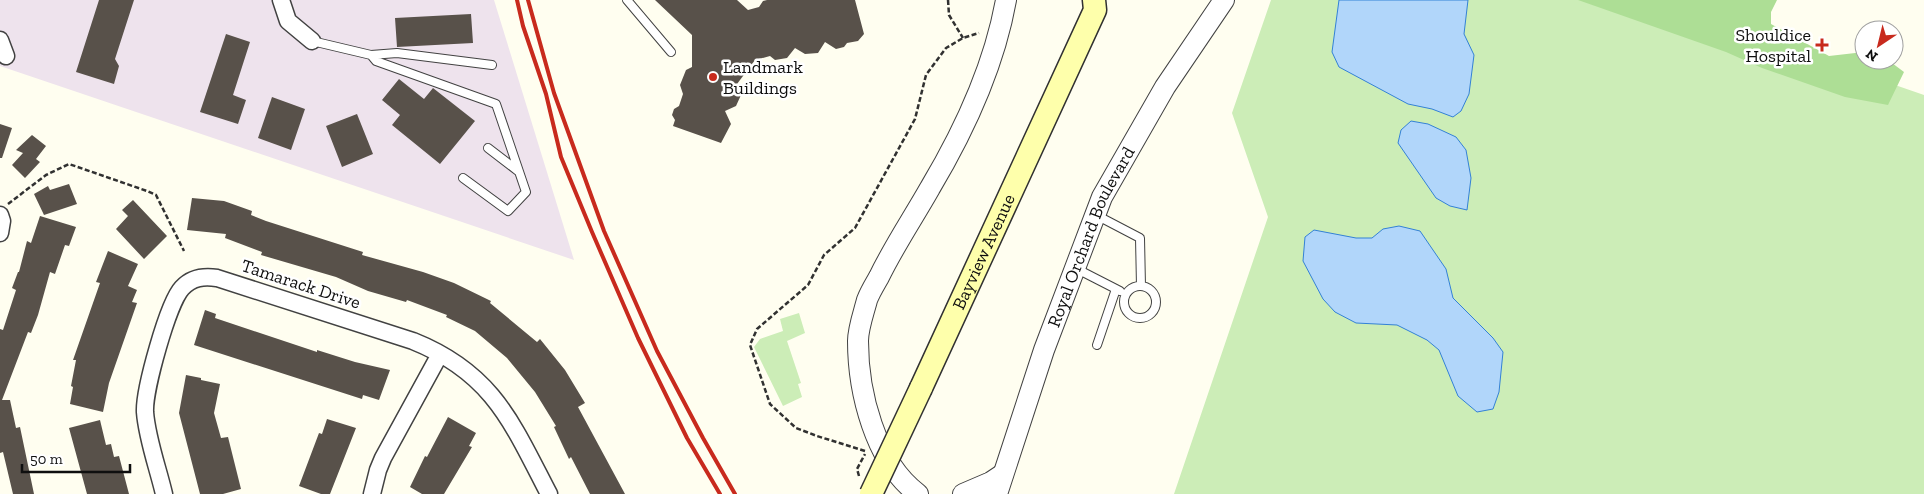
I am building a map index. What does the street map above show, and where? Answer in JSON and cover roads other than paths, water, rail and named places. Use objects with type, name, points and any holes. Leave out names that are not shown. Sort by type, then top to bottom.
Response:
[{"type":"main road","name":"Bayview Avenue","points":[[871,494],[1100,3]]},
{"type":"street","points":[[281,0],[288,21],[312,41]]},
{"type":"street","points":[[919,494],[907,485],[880,447],[863,394],[858,339],[872,290],[890,254],[931,188],[955,144],[977,96],[1001,27],[1006,0]]},
{"type":"street","name":"Royal Orchard Boulevard","points":[[998,494],[1044,350],[1102,197],[1165,87],[1224,0]]},
{"type":"street","points":[[0,40],[6,56]]},
{"type":"street","points":[[0,233],[4,210]]},
{"type":"street","name":"Tamarack Drive","points":[[164,494],[146,421],[146,396],[150,376],[174,302],[182,287],[189,281],[198,278],[217,278],[413,342],[440,354],[476,379],[504,410],[514,425],[549,494]]},
{"type":"street","points":[[372,494],[383,458],[440,354]]},
{"type":"street","points":[[963,494],[991,482],[1003,474],[1011,494]]},
{"type":"lane","points":[[627,0],[671,52]]},
{"type":"lane","points":[[312,41],[371,55],[397,53],[492,64]]},
{"type":"lane","points":[[371,55],[376,61],[496,104],[526,192],[508,212],[463,178]]},
{"type":"lane","points":[[488,148],[518,170]]},
{"type":"lane","points":[[1095,215],[1140,238],[1141,286]]},
{"type":"lane","points":[[1075,268],[1126,294]]},
{"type":"lane","points":[[1141,286],[1150,290],[1155,298],[1154,309],[1146,316],[1136,317],[1127,311],[1124,301],[1126,294],[1131,289],[1141,286]]},
{"type":"lane","points":[[1097,345],[1116,289]]},
{"type":"water","points":[[1339,0],[1468,0],[1464,34],[1474,55],[1469,94],[1461,111],[1453,117],[1432,109],[1408,104],[1339,67],[1332,52]]},
{"type":"water","points":[[1411,121],[1428,124],[1456,137],[1466,150],[1471,178],[1467,210],[1450,206],[1436,198],[1398,143],[1401,130]]},
{"type":"water","points":[[1399,226],[1420,231],[1446,269],[1453,298],[1493,338],[1503,352],[1499,392],[1493,409],[1477,412],[1458,396],[1439,350],[1427,340],[1397,325],[1356,323],[1335,312],[1323,299],[1303,261],[1305,237],[1314,230],[1356,238],[1372,238],[1383,229]]},
{"type":"railway","points":[[517,0],[523,26],[546,94],[561,157],[638,338],[687,438],[720,494]]},
{"type":"railway","points":[[528,0],[554,93],[604,231],[657,351],[735,494]]},
{"type":"place","name":"Shouldice Hospital","points":[[1822,45]]},
{"type":"place","name":"Landmark Buildings","points":[[713,77]]}]
